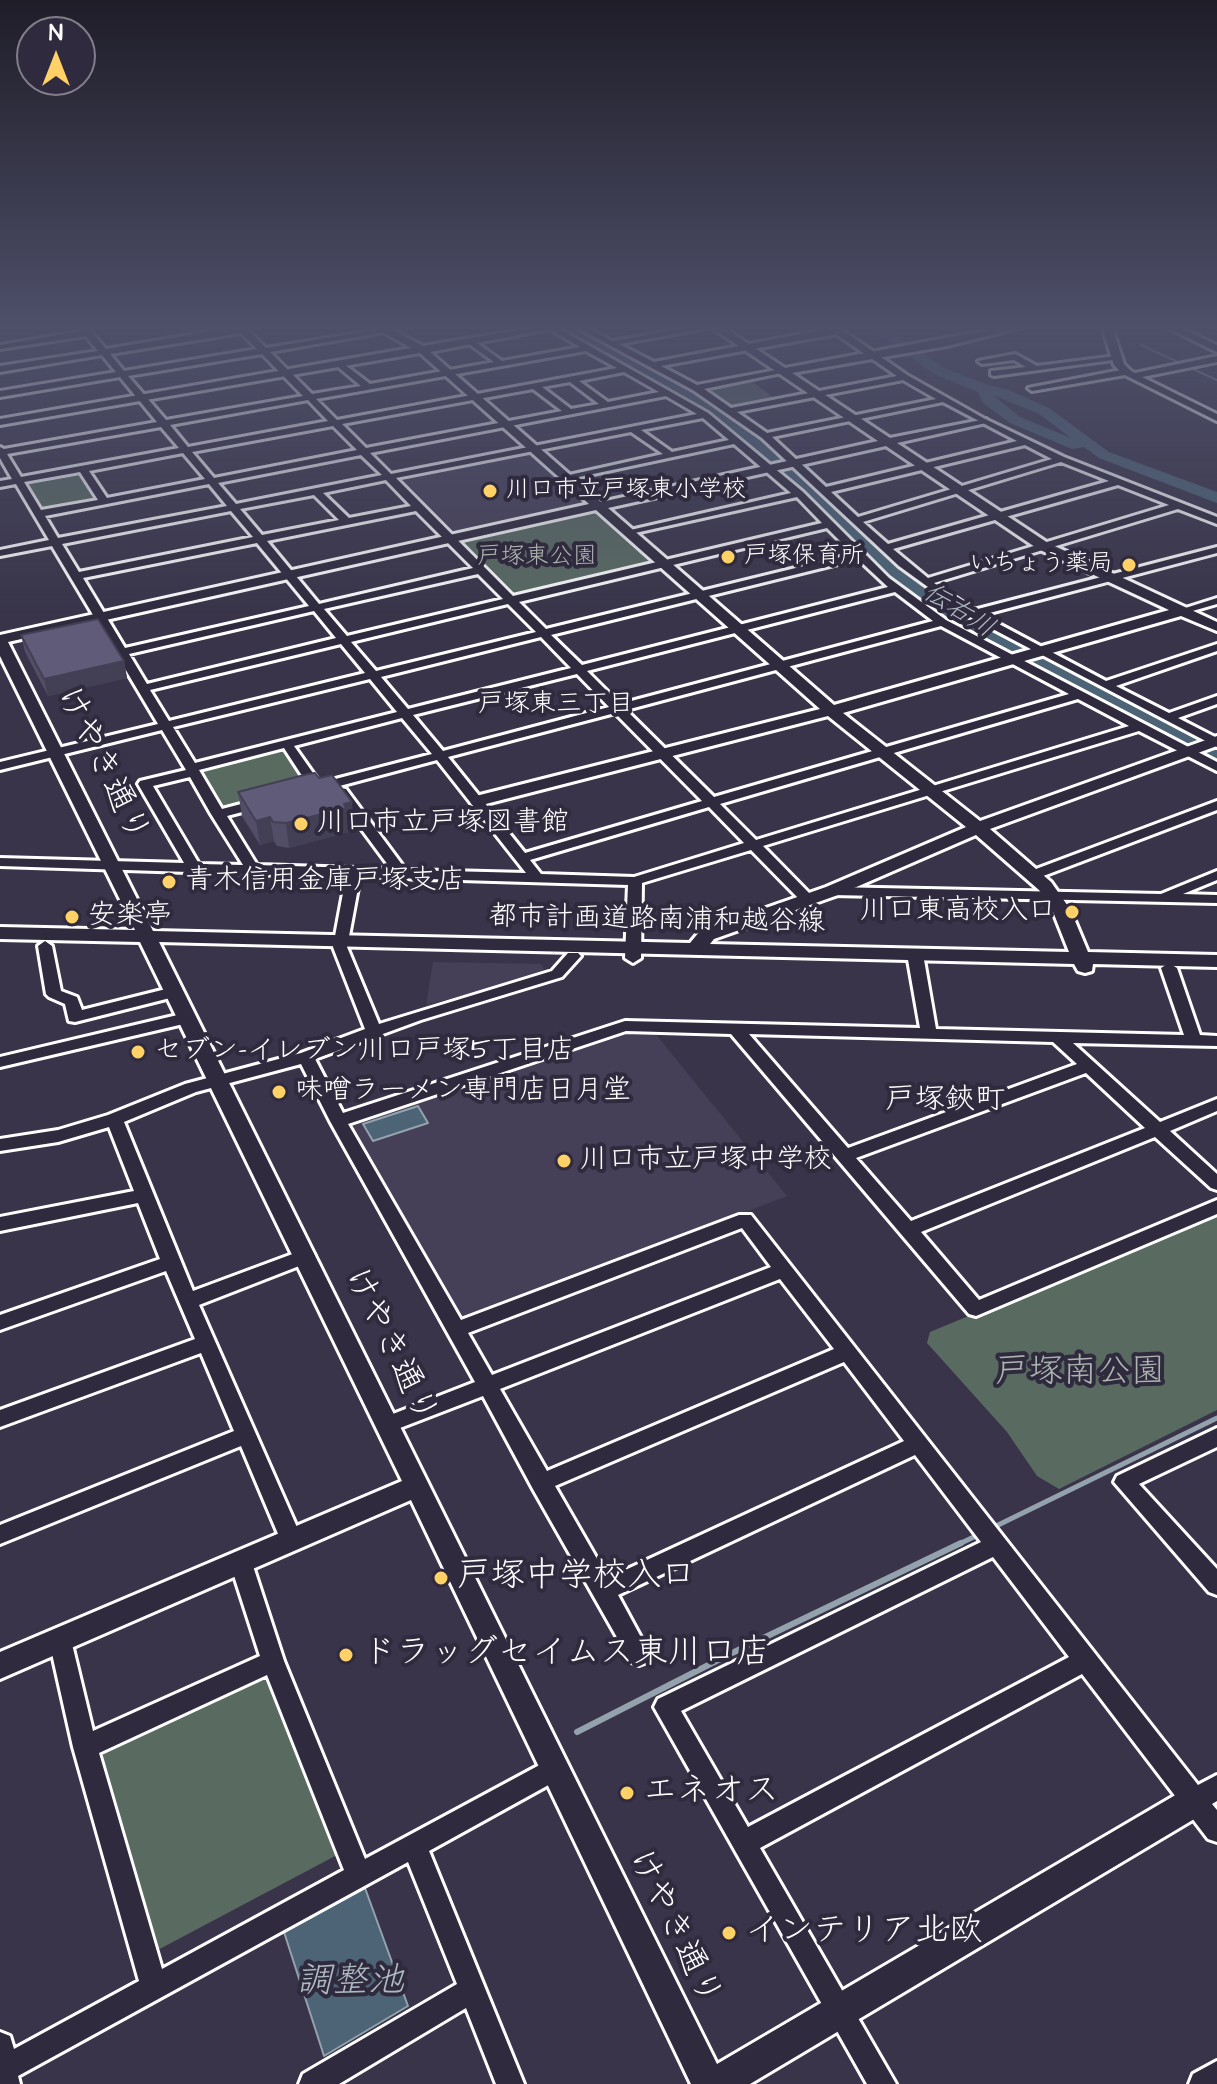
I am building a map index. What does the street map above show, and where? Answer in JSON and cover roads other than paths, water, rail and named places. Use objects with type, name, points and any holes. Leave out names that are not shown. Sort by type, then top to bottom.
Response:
[{"type":"street","points":[[161,424],[1,451],[252,869]]},
{"type":"street","points":[[163,424],[478,801],[537,878]]},
{"type":"street","points":[[0,484],[328,424]]},
{"type":"street","points":[[336,424],[807,899]]},
{"type":"street","points":[[39,514],[506,424]]},
{"type":"street","points":[[507,424],[831,711],[1033,875],[1052,895],[1069,924],[1083,962]]},
{"type":"street","points":[[0,553],[320,488],[391,478],[661,424]]},
{"type":"street","points":[[716,424],[737,441],[826,490],[925,582],[972,614],[1038,652],[1216,742]]},
{"type":"street","points":[[748,424],[765,436],[799,494],[895,589],[942,622],[1217,767]]},
{"type":"street","points":[[765,436],[821,424]]},
{"type":"street","points":[[860,424],[1043,546],[1217,627]]},
{"type":"street","points":[[0,640],[967,424]]},
{"type":"street","points":[[989,424],[1061,459],[1217,521]]},
{"type":"street","points":[[634,430],[671,455]]},
{"type":"street","points":[[565,477],[737,441]]},
{"type":"street","points":[[826,490],[1026,442]]},
{"type":"street","points":[[858,520],[1061,459]]},
{"type":"street","points":[[300,464],[308,473]]},
{"type":"street","points":[[83,469],[104,501]]},
{"type":"street","points":[[887,548],[1117,482]]},
{"type":"street","points":[[320,488],[347,522]]},
{"type":"street","points":[[630,533],[799,494]]},
{"type":"street","points":[[925,582],[1178,506]]},
{"type":"street","points":[[77,576],[419,507]]},
{"type":"street","points":[[144,688],[829,524]]},
{"type":"street","points":[[972,614],[1217,550]]},
{"type":"street","points":[[0,766],[859,556]]},
{"type":"street","points":[[123,652],[480,570]]},
{"type":"street","points":[[194,868],[145,784],[287,744],[895,589]]},
{"type":"street","points":[[478,801],[831,711],[1217,601]]},
{"type":"street","points":[[287,744],[310,790],[942,622]]},
{"type":"street","name":"けやき通り","points":[[0,640],[306,1256],[709,2084]]},
{"type":"street","points":[[1106,685],[1217,647]]},
{"type":"street","points":[[521,858],[1078,695]]},
{"type":"street","points":[[1169,717],[1217,700]]},
{"type":"street","points":[[0,862],[635,881],[1138,727]]},
{"type":"street","points":[[695,949],[707,935],[832,891],[977,828],[1216,742]]},
{"type":"street","points":[[335,784],[402,874]]},
{"type":"street","points":[[218,814],[275,799]]},
{"type":"street","points":[[1033,875],[1217,805]]},
{"type":"street","points":[[354,873],[341,947],[374,1032]]},
{"type":"street","points":[[1161,898],[1217,875]]},
{"type":"street","points":[[633,954],[635,881]]},
{"type":"street","points":[[832,891],[1217,899]]},
{"type":"street","name":"都市計画道路南浦和越谷線","points":[[0,933],[148,942],[633,954],[1083,962],[1217,961]]},
{"type":"street","name":"都市計画道路南浦和越谷線","points":[[0,945],[148,942]]},
{"type":"street","points":[[45,946],[54,994],[72,1001],[75,1017],[174,992]]},
{"type":"street","name":"都市計画道路南浦和越谷線","points":[[341,947],[573,956],[695,949],[916,959]]},
{"type":"street","points":[[0,1145],[58,1136],[114,1119],[191,1088],[306,1057],[423,1013],[557,974],[573,956]]},
{"type":"street","points":[[916,959],[929,1035]]},
{"type":"street","name":"都市計画道路南浦和越谷線","points":[[1083,962],[1217,970]]},
{"type":"street","points":[[1169,968],[1194,1040]]},
{"type":"street","points":[[0,1062],[186,1018]]},
{"type":"street","points":[[338,1121],[625,1026],[1217,1041]]},
{"type":"street","points":[[736,1029],[976,1309],[1217,1207]]},
{"type":"street","points":[[1058,1038],[1217,1184]]},
{"type":"street","points":[[306,1057],[338,1121],[639,1654]]},
{"type":"street","points":[[843,1156],[1089,1066]]},
{"type":"street","points":[[908,1230],[1217,1105]]},
{"type":"street","points":[[114,1119],[171,1262],[292,1541]]},
{"type":"street","points":[[0,1224],[144,1195]]},
{"type":"street","points":[[456,1330],[745,1220],[1086,1660],[1206,1794],[1217,1830]]},
{"type":"street","points":[[188,1301],[306,1256]]},
{"type":"street","points":[[0,1323],[171,1262]]},
{"type":"street","points":[[387,1425],[783,1270]]},
{"type":"street","points":[[0,1419],[206,1343]]},
{"type":"street","points":[[540,1483],[847,1352]]},
{"type":"street","points":[[0,1535],[246,1435]]},
{"type":"street","points":[[1217,1437],[1124,1482],[1217,1585]]},
{"type":"street","points":[[603,1591],[918,1444]]},
{"type":"street","points":[[0,1666],[417,1486]]},
{"type":"street","points":[[882,2084],[666,1707],[996,1545]]},
{"type":"street","points":[[241,1563],[273,1661],[359,1876]]},
{"type":"street","points":[[60,1640],[85,1747],[154,1988]]},
{"type":"street","points":[[744,1843],[1086,1660]]},
{"type":"street","points":[[85,1747],[273,1661]]},
{"type":"street","points":[[2,2068],[555,1769]]},
{"type":"street","points":[[717,2084],[1206,1794]]},
{"type":"street","points":[[414,1846],[510,2084]]},
{"type":"street","points":[[313,2084],[472,1990]]},
{"type":"street","points":[[1203,2084],[1217,2075]]},
{"type":"water","points":[[418,1106],[428,1123],[373,1141],[363,1124]]},
{"type":"water","name":"調整池","points":[[365,1888],[408,2006],[324,2056],[284,1932]]},
{"type":"waterway","name":"伝右川","points":[[732,424],[789,471],[909,585],[939,607],[987,636],[1217,753]]},
{"type":"waterway","points":[[1025,424],[1077,446]]},
{"type":"waterway","points":[[1062,424],[1104,455],[1217,498]]},
{"type":"waterway","points":[[992,1528],[1217,1418]]},
{"type":"waterway","points":[[957,1545],[980,1534]]},
{"type":"waterway","points":[[577,1732],[730,1654],[961,1543]]},
{"type":"place","name":"川口市立戸塚東小学校","points":[[490,491]]},
{"type":"place","name":"戸塚保育所","points":[[728,557]]},
{"type":"place","name":"いちょう薬局","points":[[1129,565]]},
{"type":"place","name":"川口市立戸塚図書館","points":[[301,824]]},
{"type":"place","name":"青木信用金庫戸塚支店","points":[[169,882]]},
{"type":"place","name":"川口東高校入口","points":[[1072,912]]},
{"type":"place","name":"安楽亭","points":[[72,917]]},
{"type":"place","name":"セブン-イレブン川口戸塚5丁目店","points":[[138,1052]]},
{"type":"place","name":"味噌ラーメン専門店日月堂","points":[[279,1092]]},
{"type":"place","name":"川口市立戸塚中学校","points":[[564,1161]]},
{"type":"place","name":"戸塚中学校入口","points":[[441,1578]]},
{"type":"place","name":"ドラッグセイムス東川口店","points":[[346,1655]]},
{"type":"place","name":"エネオス","points":[[627,1793]]},
{"type":"place","name":"インテリア北欧","points":[[729,1933]]},
{"type":"district","name":"戸塚東三丁目","points":[[556,706]]},
{"type":"district","name":"戸塚鋏町","points":[[945,1102]]},
{"type":"park label","name":"戸塚東公園","points":[[537,558]]},
{"type":"park label","name":"戸塚南公園","points":[[1080,1374]]}]
